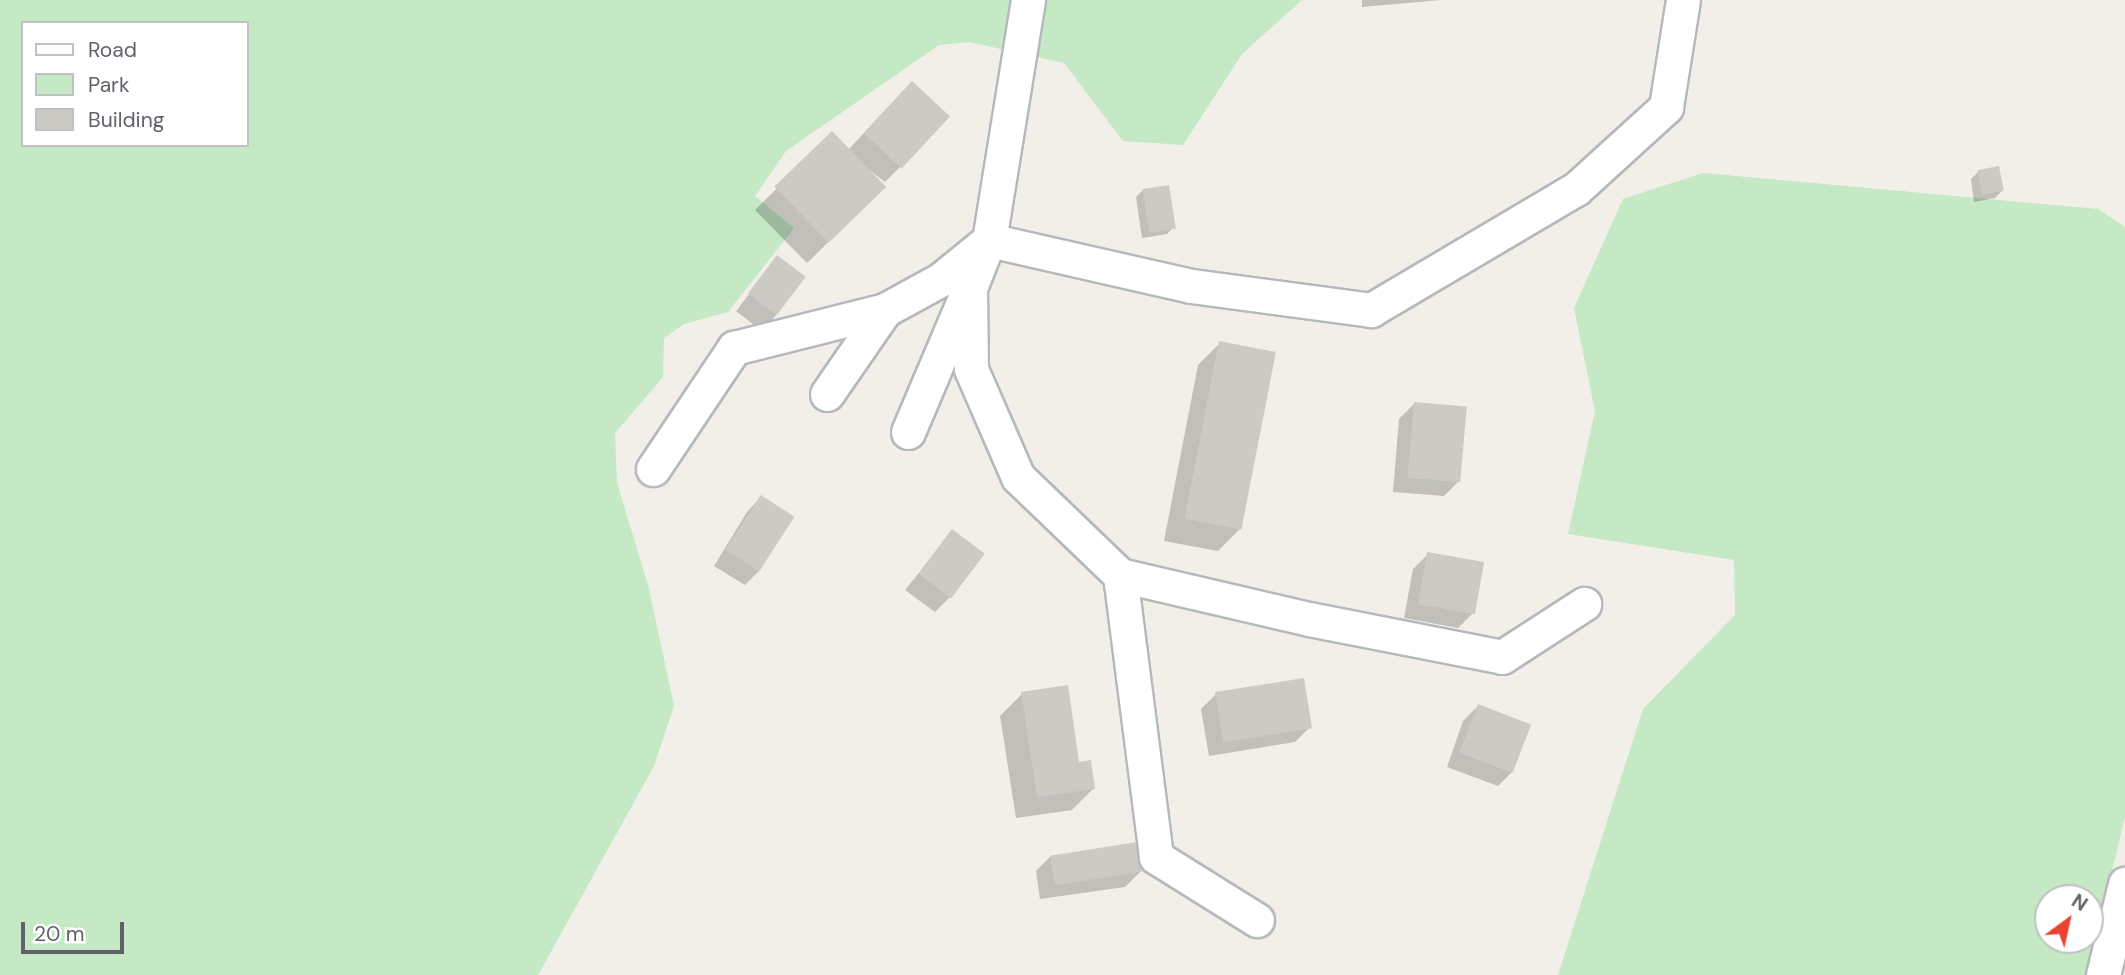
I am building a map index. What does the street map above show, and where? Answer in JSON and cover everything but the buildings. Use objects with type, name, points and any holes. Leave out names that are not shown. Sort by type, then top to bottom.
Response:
[{"type":"street","points":[[908,432],[989,240],[1028,0]]},
{"type":"street","points":[[989,240],[1192,286],[1371,310],[1576,189],[1666,107],[1683,0]]},
{"type":"street","points":[[653,469],[734,348],[885,310],[940,280],[989,240]]},
{"type":"street","points":[[970,288],[971,369],[1018,477],[1120,575],[1309,620],[1502,657],[1584,604]]},
{"type":"street","points":[[827,394],[885,310]]},
{"type":"street","points":[[1120,575],[1156,857],[1258,920]]},
{"type":"street","points":[[2103,975],[2125,884]]},
{"type":"green space","points":[[0,0],[1302,0],[1242,54],[1183,145],[1123,141],[1064,63],[969,42],[939,45],[786,151],[755,196],[794,228],[728,312],[684,324],[664,338],[663,377],[615,433],[617,483],[648,585],[674,706],[654,766],[538,975],[0,975]]},
{"type":"green space","points":[[1703,173],[2098,209],[2125,227],[2125,817],[2104,904],[2104,884],[2034,884],[2034,954],[2092,954],[2087,975],[1558,975],[1643,709],[1735,615],[1734,560],[1568,534],[1595,411],[1574,308],[1623,199]]}]
